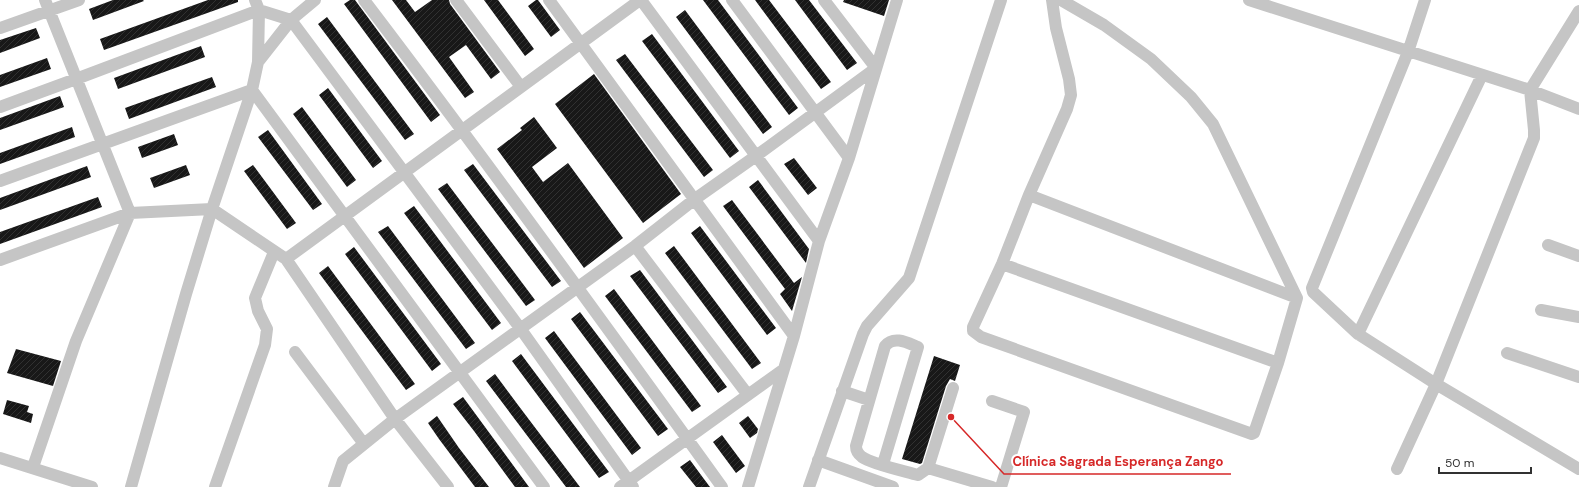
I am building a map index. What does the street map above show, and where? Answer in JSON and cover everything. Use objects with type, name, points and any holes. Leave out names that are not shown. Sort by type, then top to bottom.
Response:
[{"type":"street","points":[[0,28],[47,5],[79,0]]},
{"type":"street","points":[[258,62],[291,20],[315,0]]},
{"type":"street","points":[[364,0],[463,130],[722,487]]},
{"type":"street","points":[[456,0],[521,87]]},
{"type":"street","points":[[549,0],[794,336]]},
{"type":"street","points":[[286,259],[640,0],[819,241]]},
{"type":"street","points":[[732,0],[816,112],[848,158]]},
{"type":"street","points":[[824,0],[876,68]]},
{"type":"street","points":[[748,487],[794,336],[819,241],[848,158],[897,0]]},
{"type":"street","points":[[809,487],[842,391],[867,326],[909,278],[1002,0]]},
{"type":"street","points":[[1052,0],[1056,28],[1069,79],[1071,95],[1067,109],[1029,195],[1002,264],[973,327],[973,331],[976,335],[996,343],[1252,434],[1256,431],[1278,363],[1296,298],[1213,124],[1191,97],[1151,58],[1104,25],[1061,0]]},
{"type":"street","points":[[1425,0],[1408,52],[1312,288],[1313,292],[1358,334],[1436,384],[1579,468]]},
{"type":"street","points":[[1252,1],[1530,90],[1579,109]]},
{"type":"street","points":[[33,467],[76,341],[130,213],[47,5]]},
{"type":"street","points":[[131,487],[212,209],[252,90],[258,62],[257,5]]},
{"type":"street","points":[[0,106],[76,80],[257,5],[291,20],[520,328],[627,485],[687,439],[784,369]]},
{"type":"street","points":[[1397,469],[1436,384],[1534,138],[1530,90],[1579,11]]},
{"type":"street","points":[[334,487],[343,461],[395,419],[635,246],[695,199],[876,68]]},
{"type":"street","points":[[1358,334],[1482,75]]},
{"type":"street","points":[[0,182],[252,90]]},
{"type":"street","points":[[252,90],[544,487]]},
{"type":"street","points":[[1029,195],[1296,298]]},
{"type":"street","points":[[0,260],[130,213],[212,209],[286,259],[395,419],[448,487]]},
{"type":"street","points":[[1548,245],[1579,256]]},
{"type":"street","points":[[635,246],[748,395]]},
{"type":"street","points":[[215,487],[266,345],[267,329],[258,311],[255,298],[274,252]]},
{"type":"street","points":[[1002,264],[1278,363]]},
{"type":"street","points":[[1541,310],[1579,317]]},
{"type":"street","points":[[883,464],[918,347],[898,340],[888,342],[885,346],[856,446],[856,450],[864,458],[883,464],[918,475],[928,468],[953,388]]},
{"type":"street","points":[[295,352],[364,444]]},
{"type":"street","points":[[1507,353],[1579,377]]},
{"type":"street","points":[[842,391],[869,400]]},
{"type":"street","points":[[992,401],[1024,412],[1001,487]]},
{"type":"street","points":[[0,458],[33,467],[92,487]]},
{"type":"street","points":[[818,460],[893,487]]},
{"type":"street","points":[[928,468],[992,487]]},
{"type":"building","points":[[113,0],[144,1],[93,20],[89,9]]},
{"type":"building","points":[[208,0],[238,0],[238,2],[104,50],[100,39]]},
{"type":"building","points":[[350,0],[355,0],[440,115],[431,122],[344,4]]},
{"type":"building","points":[[392,0],[406,0],[415,12],[432,0],[449,0],[450,4],[500,72],[491,79],[466,45],[449,57],[474,92],[465,98]]},
{"type":"building","points":[[484,0],[498,0],[534,49],[525,56]]},
{"type":"building","points":[[538,0],[560,30],[551,37],[528,6]]},
{"type":"building","points":[[703,0],[718,0],[798,108],[789,115]]},
{"type":"building","points":[[755,0],[769,0],[831,82],[821,89]]},
{"type":"building","points":[[795,0],[809,0],[857,63],[847,70]]},
{"type":"building","points":[[844,0],[889,0],[884,16],[843,2]]},
{"type":"building","points":[[685,10],[772,127],[763,134],[676,17]]},
{"type":"building","points":[[327,17],[414,134],[405,140],[318,24]]},
{"type":"building","points":[[36,28],[40,38],[0,53],[0,40]]},
{"type":"building","points":[[652,34],[739,151],[730,158],[642,41]]},
{"type":"building","points":[[201,46],[205,57],[118,89],[114,78]]},
{"type":"building","points":[[625,54],[713,170],[704,177],[616,60]]},
{"type":"building","points":[[47,58],[51,69],[0,87],[0,75]]},
{"type":"building","points":[[594,74],[681,194],[643,223],[555,104]]},
{"type":"building","points":[[212,77],[216,87],[129,119],[125,108]]},
{"type":"building","points":[[328,88],[382,161],[373,168],[319,95]]},
{"type":"building","points":[[60,96],[64,107],[0,130],[0,118]]},
{"type":"building","points":[[302,107],[356,180],[347,187],[293,114]]},
{"type":"building","points":[[534,117],[557,148],[532,167],[543,182],[568,163],[623,238],[584,268],[497,149],[522,130],[520,128]]},
{"type":"building","points":[[72,127],[75,137],[0,164],[0,153]]},
{"type":"building","points":[[268,130],[322,204],[313,210],[258,137]]},
{"type":"building","points":[[174,134],[178,145],[142,158],[138,147]]},
{"type":"building","points":[[794,158],[817,188],[808,195],[784,164]]},
{"type":"building","points":[[473,164],[561,281],[552,287],[464,170]]},
{"type":"building","points":[[186,165],[190,175],[154,188],[150,178]]},
{"type":"building","points":[[253,165],[296,223],[287,229],[244,171]]},
{"type":"building","points":[[87,166],[91,177],[0,210],[0,198]]},
{"type":"building","points":[[758,180],[809,249],[806,263],[749,187]]},
{"type":"building","points":[[447,183],[535,300],[526,306],[438,189]]},
{"type":"building","points":[[98,197],[102,207],[0,244],[0,232]]},
{"type":"building","points":[[732,200],[794,283],[802,277],[792,311],[780,294],[785,289],[723,206]]},
{"type":"building","points":[[414,206],[501,323],[492,330],[404,213]]},
{"type":"building","points":[[388,226],[475,343],[466,349],[378,232]]},
{"type":"building","points":[[700,226],[776,328],[767,335],[691,233]]},
{"type":"building","points":[[674,246],[761,363],[752,369],[665,253]]},
{"type":"building","points":[[354,247],[441,364],[432,371],[345,254]]},
{"type":"building","points":[[328,266],[415,384],[406,390],[319,273]]},
{"type":"building","points":[[640,270],[727,387],[718,393],[630,276]]},
{"type":"building","points":[[614,289],[701,406],[692,412],[605,296]]},
{"type":"building","points":[[580,312],[668,429],[658,436],[571,319]]},
{"type":"building","points":[[554,331],[641,448],[632,455],[545,338]]},
{"type":"building","points":[[16,349],[61,361],[53,386],[7,373]]},
{"type":"building","points":[[521,354],[609,472],[599,478],[512,361]]},
{"type":"building","points":[[934,356],[960,365],[955,381],[950,379],[946,386],[922,463],[920,464],[902,459]]},
{"type":"building","points":[[495,374],[580,487],[566,487],[486,381]]},
{"type":"building","points":[[463,397],[529,487],[515,487],[453,404]]},
{"type":"building","points":[[7,400],[29,406],[27,412],[33,414],[31,423],[3,414]]},
{"type":"building","points":[[437,416],[489,487],[475,487],[439,439],[428,423]]},
{"type":"building","points":[[748,416],[758,429],[757,433],[750,438],[739,423]]},
{"type":"building","points":[[722,435],[745,466],[736,473],[713,442]]},
{"type":"building","points":[[690,460],[710,487],[696,487],[680,467]]},
{"type":"place","name":"Clínica Sagrada Esperança Zango","points":[[951,417]]}]
